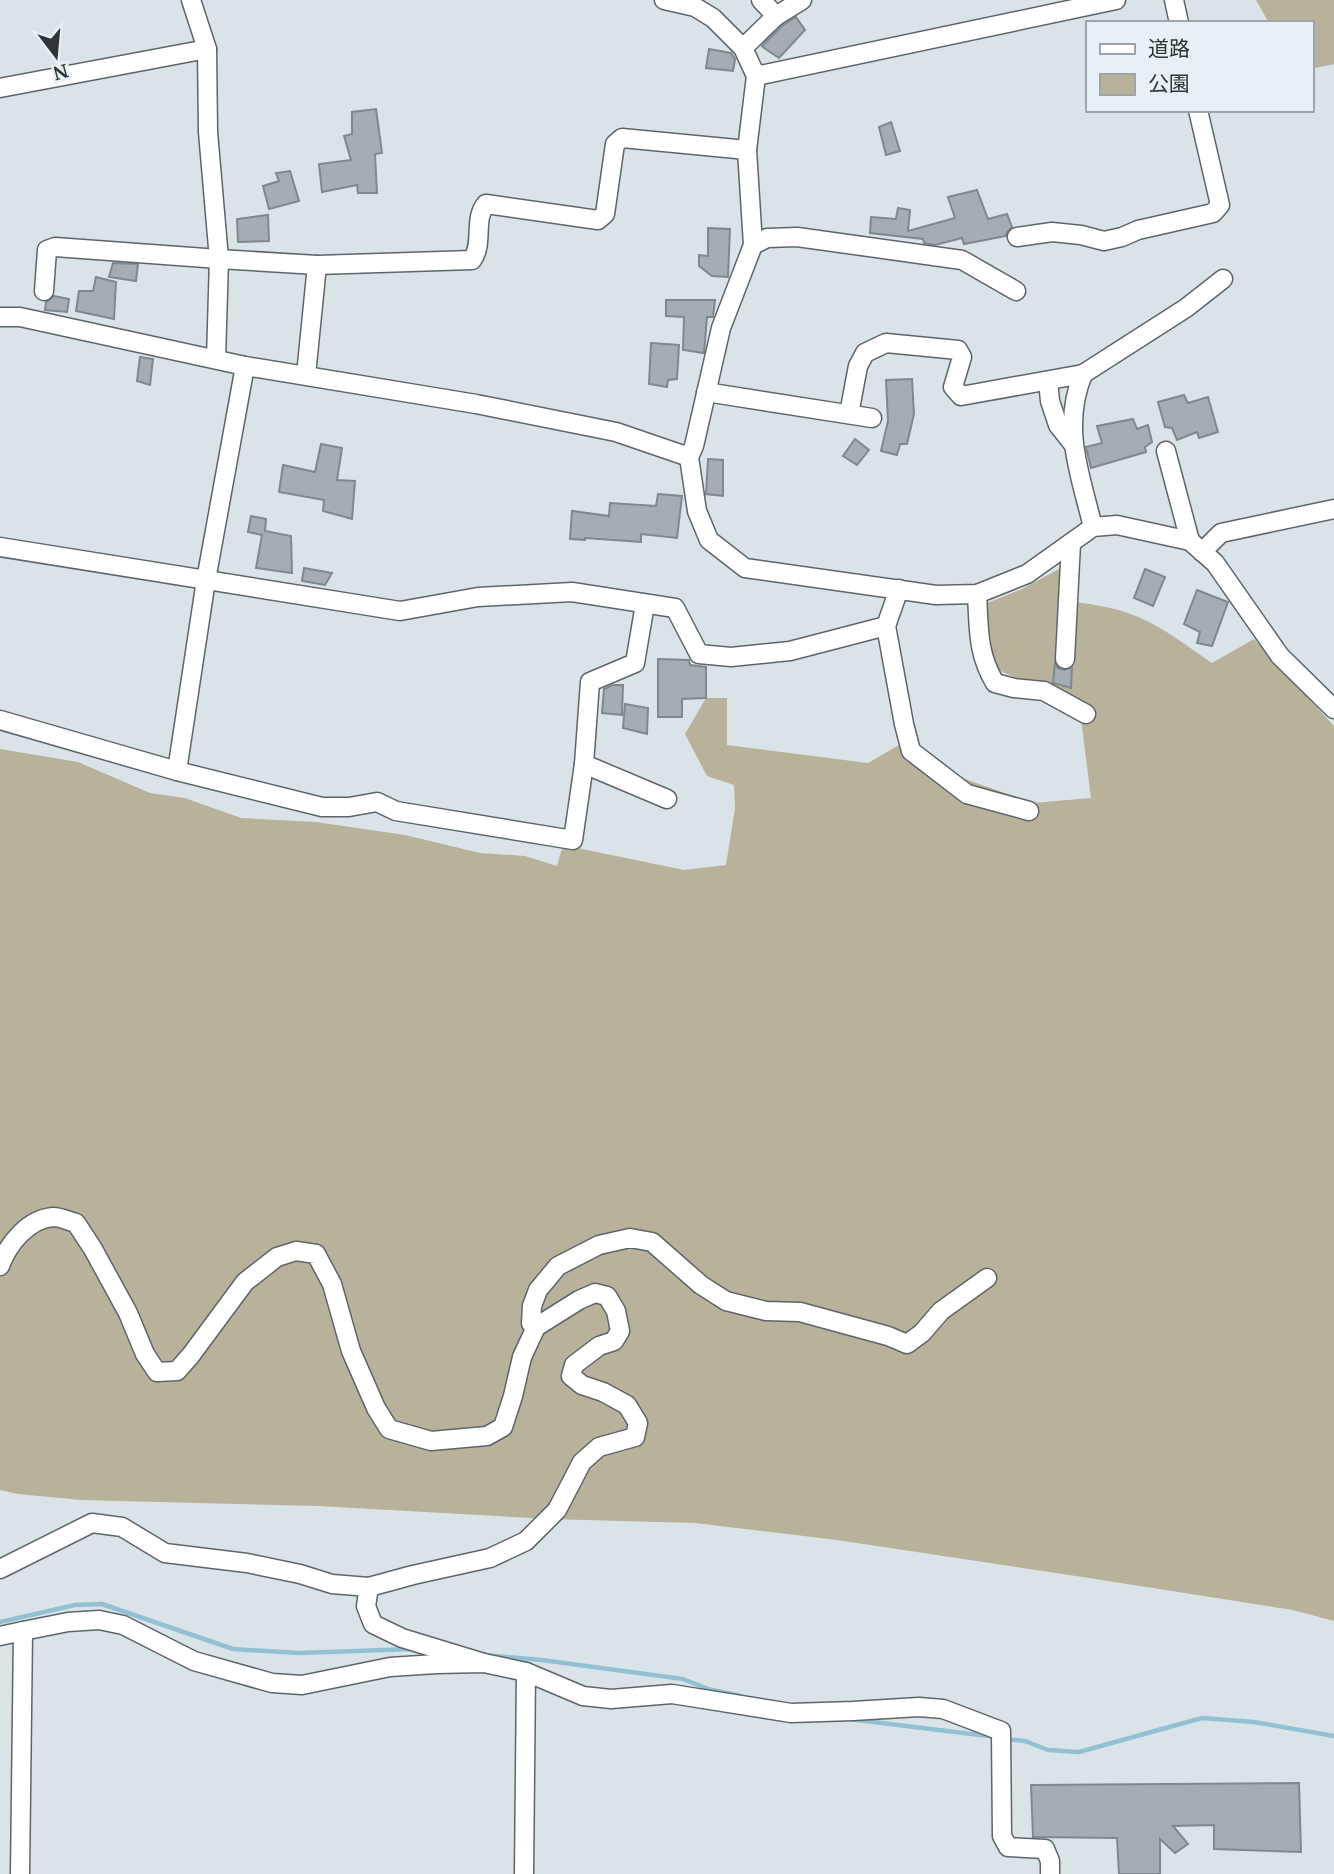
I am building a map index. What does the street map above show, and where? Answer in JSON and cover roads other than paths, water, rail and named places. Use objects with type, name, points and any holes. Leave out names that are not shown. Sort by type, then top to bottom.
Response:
[{"type":"street","points":[[191,0],[207,49],[208,132],[219,260],[216,359]]},
{"type":"street","points":[[664,0],[695,7],[713,18],[743,48],[756,76],[747,150],[753,245],[722,328],[690,457],[697,511],[709,540],[745,568],[936,595],[976,594],[1027,575],[1093,527],[1117,525],[1196,546],[1215,563],[1280,656],[1334,709]]},
{"type":"street","points":[[761,0],[776,16]]},
{"type":"street","points":[[743,48],[776,16],[802,0]]},
{"type":"street","points":[[756,76],[1116,0]]},
{"type":"street","points":[[1174,0],[1179,21]]},
{"type":"street","points":[[0,88],[207,49]]},
{"type":"street","points":[[1017,237],[1052,232],[1104,241],[1138,230],[1213,213],[1220,205],[1198,112]]},
{"type":"street","points":[[44,291],[47,250],[55,247],[317,265],[472,260],[477,254],[481,209],[486,204],[598,220],[605,214],[615,144],[622,138],[747,150]]},
{"type":"street","points":[[753,245],[767,238],[797,237],[962,260],[1016,291]]},
{"type":"street","points":[[306,376],[317,265]]},
{"type":"street","points":[[849,414],[858,366],[865,353],[886,343],[958,350],[962,357],[953,387],[961,396],[1048,381],[1083,374],[1186,308],[1223,279]]},
{"type":"street","points":[[0,317],[20,317],[245,366],[476,404],[616,432],[690,457]]},
{"type":"street","points":[[177,771],[206,580],[245,366]]},
{"type":"street","points":[[1083,374],[1072,409],[1073,444],[1093,527]]},
{"type":"street","points":[[1048,381],[1050,401],[1058,425],[1073,444]]},
{"type":"street","points":[[706,392],[872,418]]},
{"type":"street","points":[[1166,451],[1196,546]]},
{"type":"street","points":[[1196,546],[1222,533],[1334,509]]},
{"type":"street","points":[[1065,659],[1071,543]]},
{"type":"street","points":[[0,547],[400,611],[478,597],[572,592],[675,608],[699,654],[731,657],[790,651],[886,626]]},
{"type":"street","points":[[899,589],[886,626],[911,751],[967,794],[1029,811]]},
{"type":"street","points":[[976,594],[985,667],[995,683],[1044,691],[1086,714]]},
{"type":"street","points":[[0,720],[177,771],[322,807],[349,807],[377,802],[396,811],[573,840],[584,764],[590,682],[635,663],[645,604]]},
{"type":"street","points":[[584,764],[667,799]]},
{"type":"street","points":[[0,1266],[16,1238],[35,1221],[55,1217],[76,1223],[128,1312],[145,1354],[158,1372],[177,1371],[245,1282],[276,1257],[296,1251],[316,1254],[332,1284],[351,1351],[388,1429],[431,1441],[487,1436],[503,1427],[523,1357],[536,1327],[595,1293],[607,1296],[616,1311],[620,1331],[614,1341],[599,1346],[574,1365],[571,1376],[582,1385],[603,1392],[626,1405],[638,1423],[635,1437],[599,1447],[582,1462],[557,1510],[526,1541],[490,1558],[369,1587],[332,1584],[247,1563],[165,1553],[122,1527],[92,1523],[0,1569]]},
{"type":"street","points":[[536,1327],[531,1323],[532,1306],[538,1290],[558,1266],[599,1245],[630,1238],[652,1242],[701,1284],[726,1301],[766,1311],[800,1312],[888,1336],[907,1344],[922,1333],[941,1311],[987,1278]]},
{"type":"street","points":[[369,1587],[366,1606],[373,1624],[402,1638],[484,1663],[526,1672],[583,1696],[611,1699],[672,1694],[791,1713],[919,1707],[943,1709],[1001,1731],[1002,1836],[1008,1847],[1045,1849],[1050,1861],[1050,1874]]},
{"type":"street","points":[[0,1636],[68,1622],[99,1620],[123,1625],[194,1661],[272,1683],[302,1685],[390,1667],[484,1663]]},
{"type":"street","points":[[20,1874],[23,1630]]},
{"type":"street","points":[[524,1874],[526,1672]]},
{"type":"waterway","points":[[0,1622],[75,1605],[102,1604],[233,1649],[299,1653],[413,1649]]},
{"type":"waterway","points":[[484,1655],[683,1679],[708,1689],[741,1696]]},
{"type":"waterway","points":[[1005,1739],[1025,1741],[1048,1750],[1079,1752],[1202,1718],[1254,1722],[1334,1736]]},
{"type":"waterway","points":[[849,1719],[996,1737]]}]
